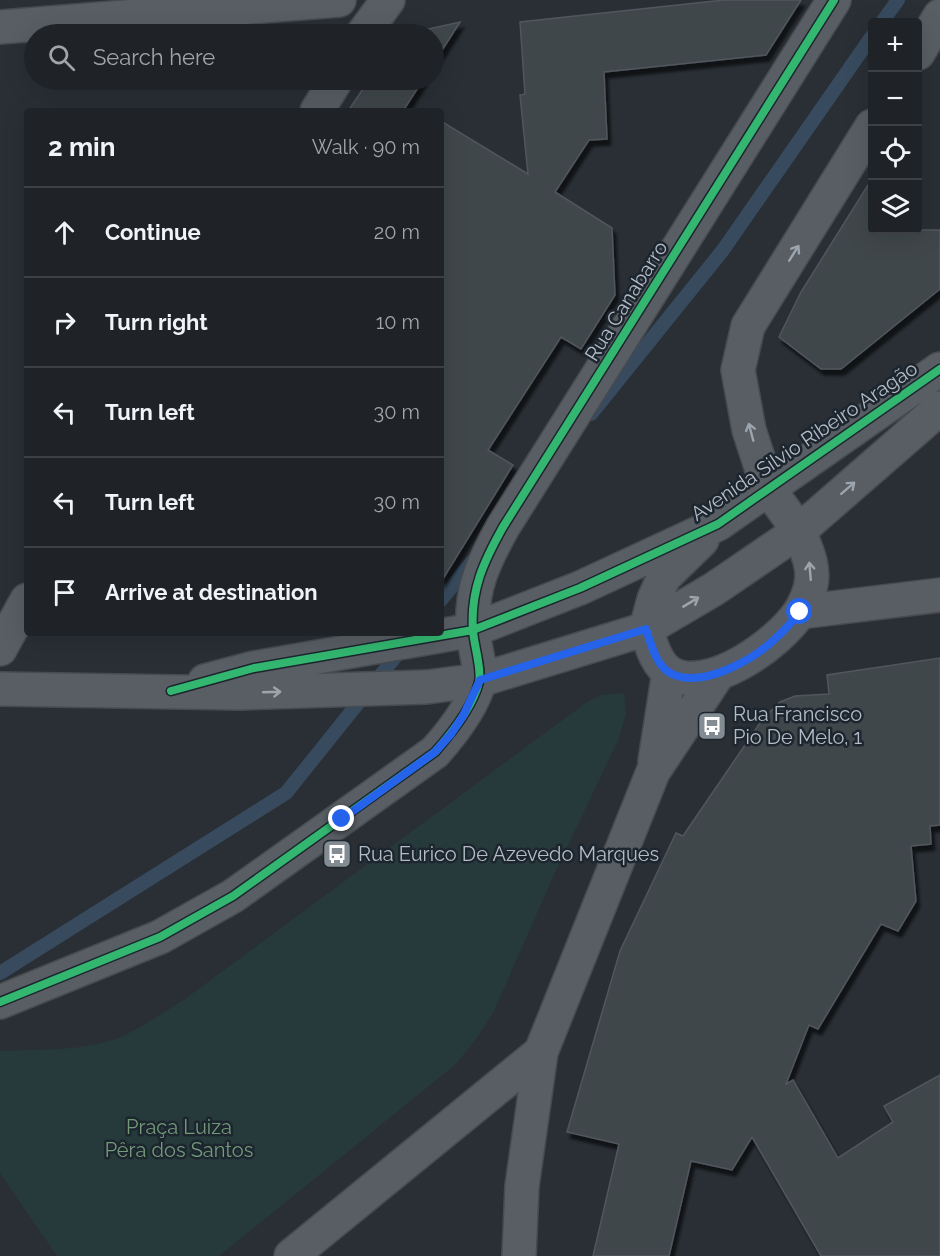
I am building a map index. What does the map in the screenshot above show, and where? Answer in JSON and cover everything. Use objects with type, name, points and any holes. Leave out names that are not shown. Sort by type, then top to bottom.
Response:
[{"type":"street","points":[[38,24],[339,0]]},
{"type":"street","points":[[370,24],[388,0]]},
{"type":"street","name":"Rua Canabarro","points":[[472,630],[474,596],[483,563],[834,0]]},
{"type":"street","points":[[922,46],[940,16]]},
{"type":"street","points":[[0,27],[24,25]]},
{"type":"street","points":[[318,108],[330,90]]},
{"type":"street","points":[[718,524],[664,577],[654,599],[646,629],[656,656],[669,672],[689,679],[718,674],[743,662],[777,638],[800,612],[812,583],[809,555],[798,531],[768,488],[749,430],[738,370],[748,326],[868,134]]},
{"type":"street","name":"Avenida Silvio Ribeiro Aragão","points":[[444,635],[472,630],[580,588],[718,524],[940,369]]},
{"type":"street","name":"Avenida Silvio Ribeiro Aragão","points":[[0,688],[240,693],[416,687],[480,680],[646,629],[714,589],[798,531],[940,408]]},
{"type":"street","points":[[800,612],[940,596]]},
{"type":"street","points":[[0,649],[24,605]]},
{"type":"street","points":[[0,1002],[160,937],[233,896],[435,752],[457,725],[480,680],[472,630]]},
{"type":"street","name":"Avenida Silvio Ribeiro Aragão","points":[[171,691],[254,668],[438,636]]},
{"type":"street","points":[[653,772],[669,672]]},
{"type":"street","points":[[519,1256],[522,1186],[541,1052],[653,772],[718,674]]},
{"type":"street","points":[[308,1251],[541,1052]]},
{"type":"green space","name":"Praça Luiza Pêra dos Santos","points":[[624,693],[626,713],[619,738],[553,877],[493,1013],[456,1064],[219,1256],[57,1256],[0,1173],[0,1051],[61,1049],[92,1045],[121,1037],[137,1029],[185,999],[587,702],[602,695]]},
{"type":"building","points":[[724,0],[801,0],[766,55],[604,72],[607,139],[589,140],[555,192],[612,228],[615,295],[581,349],[561,337],[488,450],[513,465],[444,577],[444,123],[528,174],[520,95],[525,94],[520,22]]},
{"type":"building","points":[[460,22],[444,47],[444,26]]},
{"type":"building","points":[[362,90],[417,90],[405,108],[350,108]]},
{"type":"building","points":[[868,185],[868,234],[922,234],[922,230],[940,230],[940,289],[841,369],[821,369],[779,337],[801,292]]},
{"type":"building","points":[[940,658],[940,825],[930,826],[931,844],[911,846],[916,901],[898,931],[881,924],[818,1029],[809,1025],[786,1084],[793,1080],[838,1158],[893,1122],[884,1106],[940,1075],[940,1256],[821,1256],[752,1137],[732,1170],[691,1161],[669,1256],[593,1256],[619,1144],[567,1132],[620,951],[676,833],[683,836],[762,720],[780,702],[795,696],[829,694],[827,675]]},
{"type":"waterway","points":[[885,18],[898,0]]},
{"type":"waterway","points":[[591,414],[723,250],[868,42]]},
{"type":"waterway","points":[[444,596],[475,558]]},
{"type":"waterway","points":[[0,973],[286,793],[404,646]]},
{"type":"cycle path","points":[[0,1002],[160,937],[233,896],[435,752],[441,745],[467,710],[479,682],[473,631],[474,602],[484,564],[496,540],[834,0]]},
{"type":"cycle path","points":[[444,635],[473,630],[580,588],[718,524],[940,369]]},
{"type":"cycle path","points":[[171,691],[254,668],[438,636]]},
{"type":"place","name":"Rua Francisco Pio De Melo, 1","points":[[712,726]]},
{"type":"place","name":"Rua Eurico De Azevedo Marques","points":[[337,854]]},
{"type":"route","points":[[342,819],[435,752],[463,716],[480,680],[646,629],[656,656],[669,672],[689,679],[718,674],[743,662],[777,638],[800,612]]}]
